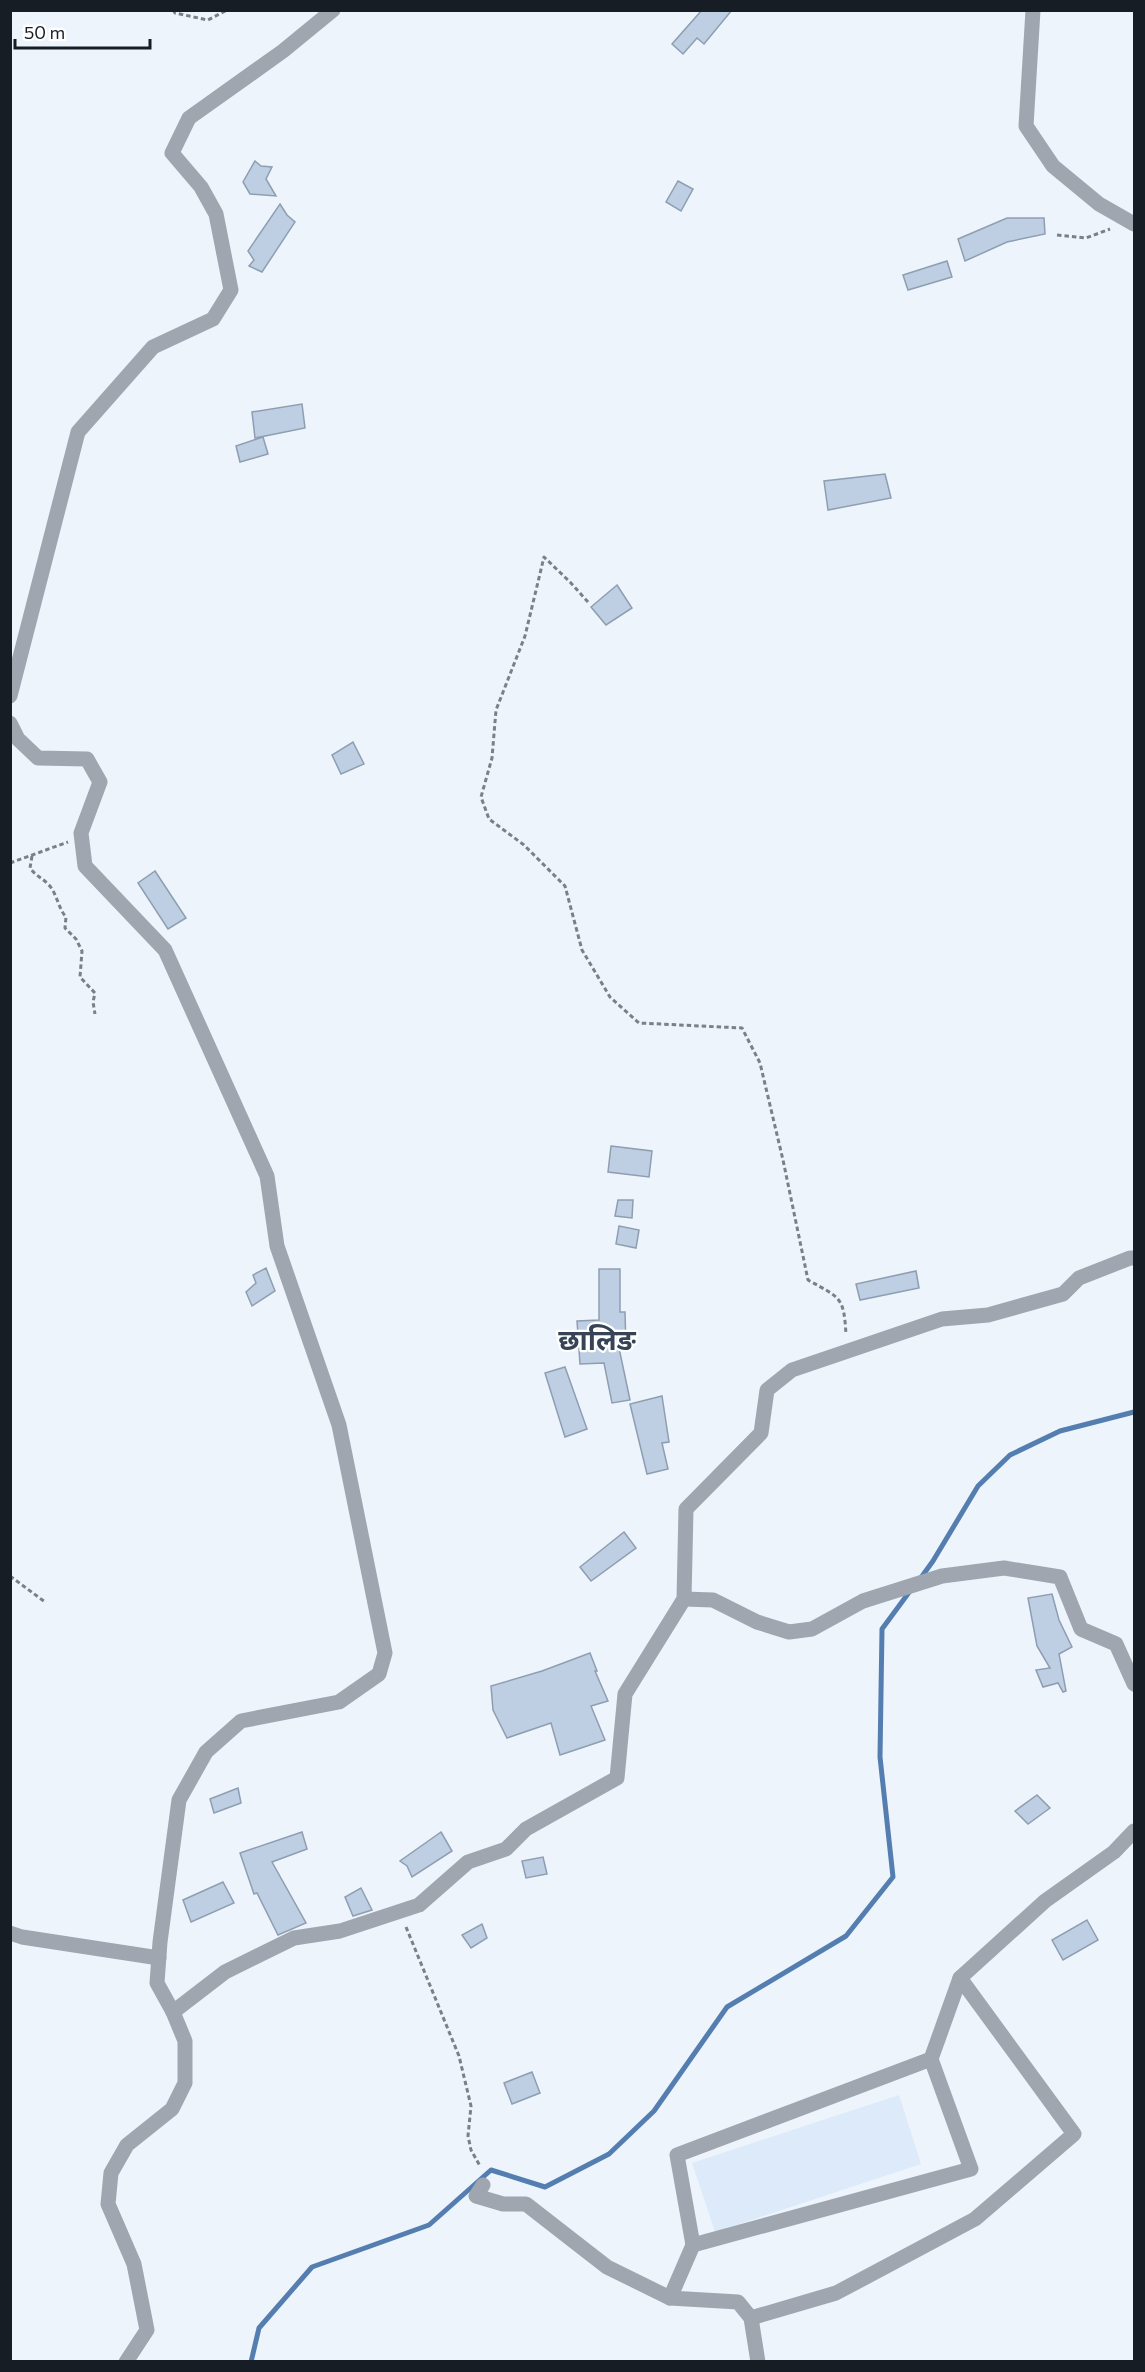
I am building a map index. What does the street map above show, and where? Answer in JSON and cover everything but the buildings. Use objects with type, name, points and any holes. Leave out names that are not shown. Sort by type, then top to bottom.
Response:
[{"type":"street","points":[[10,696],[78,432],[153,347],[213,319],[231,290],[216,214],[201,187],[172,153],[189,118],[283,51],[333,10]]},
{"type":"street","points":[[1033,10],[1026,126],[1053,166],[1099,204],[1132,223]]},
{"type":"street","points":[[10,723],[18,739],[38,758],[87,759],[100,782],[81,833],[85,866],[165,950],[267,1176],[277,1246],[339,1425],[385,1653],[379,1674],[339,1702],[241,1721],[206,1752],[179,1800],[157,1983],[173,2012],[185,2041],[185,2083],[172,2109],[127,2145],[111,2173],[108,2204],[134,2264],[147,2330],[126,2361]]},
{"type":"street","points":[[173,2012],[225,1972],[294,1938],[340,1931],[419,1905],[468,1862],[506,1849],[526,1829],[617,1778],[625,1694],[684,1599],[686,1509],[761,1433],[767,1390],[792,1370],[942,1319],[988,1315],[1063,1294],[1078,1278],[1134,1258]]},
{"type":"street","points":[[684,1599],[713,1600],[757,1623],[789,1632],[812,1629],[863,1601],[942,1576],[1004,1568],[1060,1577],[1081,1629],[1116,1644],[1134,1684]]},
{"type":"street","points":[[693,2245],[971,2169],[931,2059],[960,1978],[1045,1901],[1114,1852],[1134,1831]]},
{"type":"street","points":[[10,1933],[22,1937],[159,1958]]},
{"type":"street","points":[[751,2318],[836,2293],[975,2219],[1074,2134],[960,1978]]},
{"type":"street","points":[[670,2298],[693,2245],[677,2155],[931,2059]]},
{"type":"street","points":[[483,2184],[476,2196],[503,2204],[526,2204],[607,2266],[670,2298],[738,2302],[751,2318],[758,2361]]},
{"type":"path","points":[[173,10],[175,13],[208,20],[227,10]]},
{"type":"path","points":[[1057,235],[1086,238],[1132,223]]},
{"type":"path","points":[[588,602],[544,557],[525,636],[496,710],[492,758],[481,797],[489,819],[524,845],[565,886],[582,950],[610,997],[639,1023],[742,1028],[760,1063],[808,1280],[838,1297],[845,1313],[847,1352]]},
{"type":"path","points":[[10,863],[65,842],[82,841]]},
{"type":"path","points":[[32,856],[30,868],[49,885],[66,917],[65,928],[76,939],[82,951],[80,977],[95,993],[93,1002],[95,1014]]},
{"type":"path","points":[[10,1576],[45,1602]]},
{"type":"path","points":[[399,1912],[459,2056],[471,2106],[468,2136],[471,2150],[480,2166]]},
{"type":"shaded area","points":[[899,2095],[921,2164],[715,2232],[692,2163]]},
{"type":"waterway","points":[[920,1579],[978,1486],[1010,1455],[1060,1431],[1134,1412]]},
{"type":"waterway","points":[[251,2362],[259,2328],[312,2267],[429,2225],[491,2170],[545,2187],[609,2154],[654,2111],[727,2007],[846,1936],[893,1877],[880,1757],[882,1629],[910,1591]]},
{"type":"district","name":"छालिङ","points":[[597,1339]]}]
